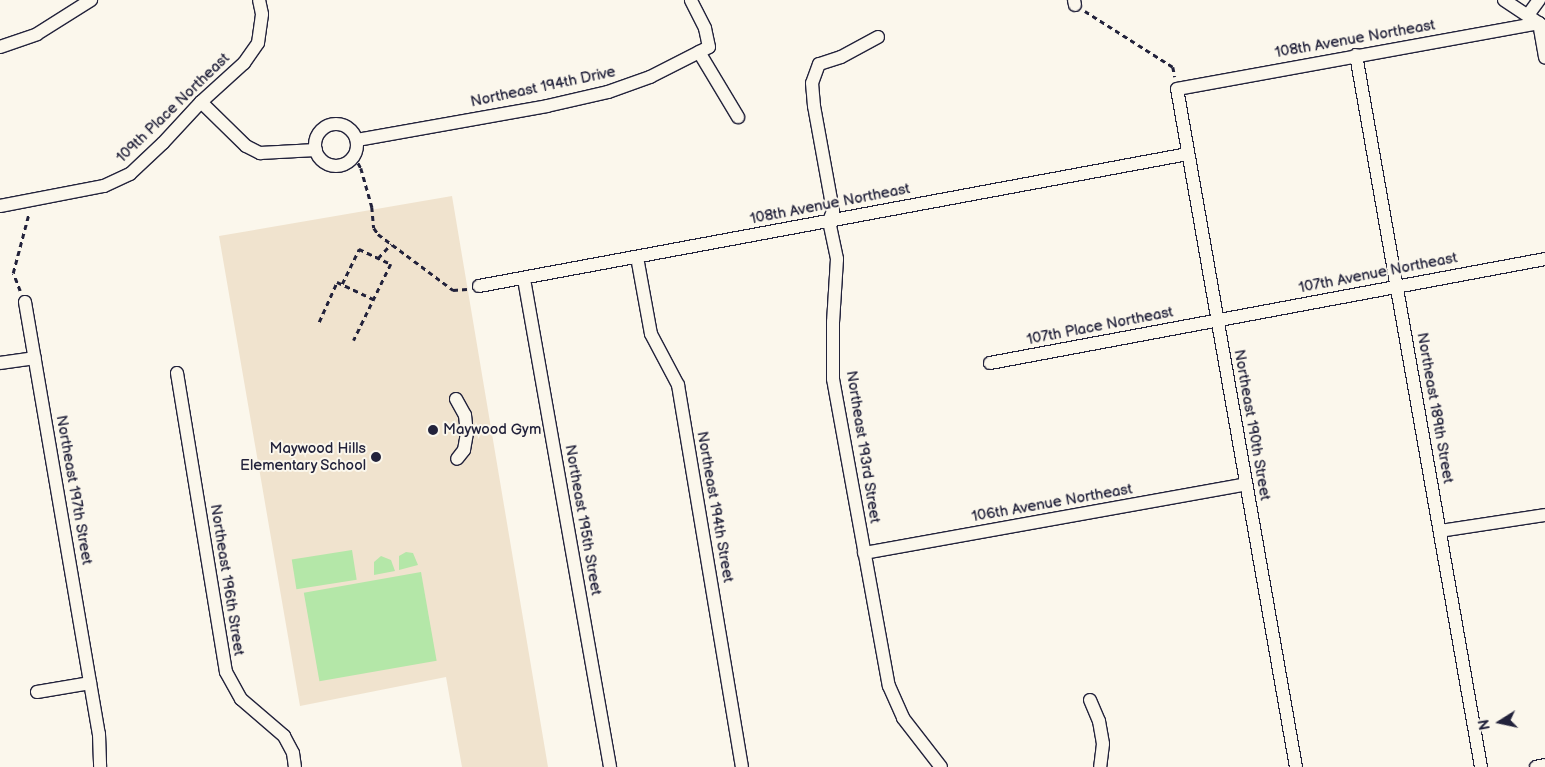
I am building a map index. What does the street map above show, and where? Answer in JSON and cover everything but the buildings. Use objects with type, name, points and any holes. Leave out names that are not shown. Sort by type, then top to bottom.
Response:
[{"type":"street","points":[[0,47],[37,34],[91,0]]},
{"type":"street","name":"109th Place Northeast","points":[[0,206],[104,186],[130,174],[163,144],[201,102],[244,64],[258,43],[262,14],[259,0]]},
{"type":"street","points":[[691,0],[705,28],[709,47],[699,52],[738,117]]},
{"type":"street","points":[[1504,0],[1542,25],[1545,57]]},
{"type":"street","points":[[1528,15],[1539,0]]},
{"type":"street","name":"108th Avenue Northeast","points":[[1177,89],[1356,55],[1542,25]]},
{"type":"street","name":"Northeast 193rd Street","points":[[878,37],[842,57],[819,64],[812,83],[814,106],[833,211],[829,221],[837,259],[833,322],[833,379],[889,686],[903,718],[941,767]]},
{"type":"street","name":"Northeast 194th Drive","points":[[357,140],[547,106],[608,92],[650,77],[699,52]]},
{"type":"street","name":"Northeast 189th Street","points":[[1356,55],[1481,767]]},
{"type":"street","name":"Northeast 190th Street","points":[[1177,89],[1296,767]]},
{"type":"street","points":[[201,102],[246,146],[260,153],[316,150]]},
{"type":"street","points":[[329,125],[346,126],[357,140],[354,155],[344,165],[332,166],[322,160],[316,150],[319,132],[329,125]]},
{"type":"street","name":"108th Avenue Northeast","points":[[479,286],[1188,154]]},
{"type":"street","name":"Northeast 194th Street","points":[[637,257],[652,334],[678,385],[742,767]]},
{"type":"street","name":"107th Avenue Northeast","points":[[1217,320],[1396,285],[1545,259]]},
{"type":"street","name":"Northeast 195th Street","points":[[524,279],[610,767]]},
{"type":"street","name":"Northeast 197th Street","points":[[25,302],[90,683],[98,734],[100,767]]},
{"type":"street","name":"107th Place Northeast","points":[[990,363],[1217,320]]},
{"type":"street","points":[[0,363],[34,358]]},
{"type":"street","name":"Northeast 196th Street","points":[[177,374],[226,672],[241,699],[284,736],[292,753],[295,767]]},
{"type":"street","points":[[456,399],[465,415],[468,434],[464,450],[458,459]]},
{"type":"street","name":"106th Avenue Northeast","points":[[864,553],[1246,484]]},
{"type":"street","points":[[1440,531],[1545,515]]},
{"type":"street","points":[[37,692],[90,683]]},
{"type":"street","points":[[1090,700],[1099,721],[1103,744],[1100,767]]},
{"type":"street","points":[[1536,767],[1545,765]]},
{"type":"path","points":[[1075,3],[1173,67],[1177,89]]},
{"type":"path","points":[[354,155],[364,176],[372,208],[374,228],[391,244],[453,290],[459,291],[479,286]]},
{"type":"path","points":[[25,302],[13,273],[33,200]]},
{"type":"path","points":[[378,258],[391,244]]},
{"type":"path","points":[[342,284],[359,249],[391,264],[354,340]]},
{"type":"path","points":[[319,322],[337,282],[375,300]]},
{"type":"shaded area","name":"Maywood Hills Elementary School","points":[[452,196],[548,767],[462,767],[446,677],[300,706],[219,236]]},
{"type":"green space","points":[[352,550],[357,580],[296,589],[292,560]]},
{"type":"green space","points":[[406,552],[413,553],[418,565],[399,570],[399,556]]},
{"type":"green space","points":[[381,556],[391,560],[395,571],[374,575],[374,562]]},
{"type":"green space","points":[[421,572],[437,661],[319,681],[304,593]]},
{"type":"place","name":"Maywood Gym","points":[[433,430]]},
{"type":"place","name":"Maywood Hills Elementary School","points":[[376,457]]}]
